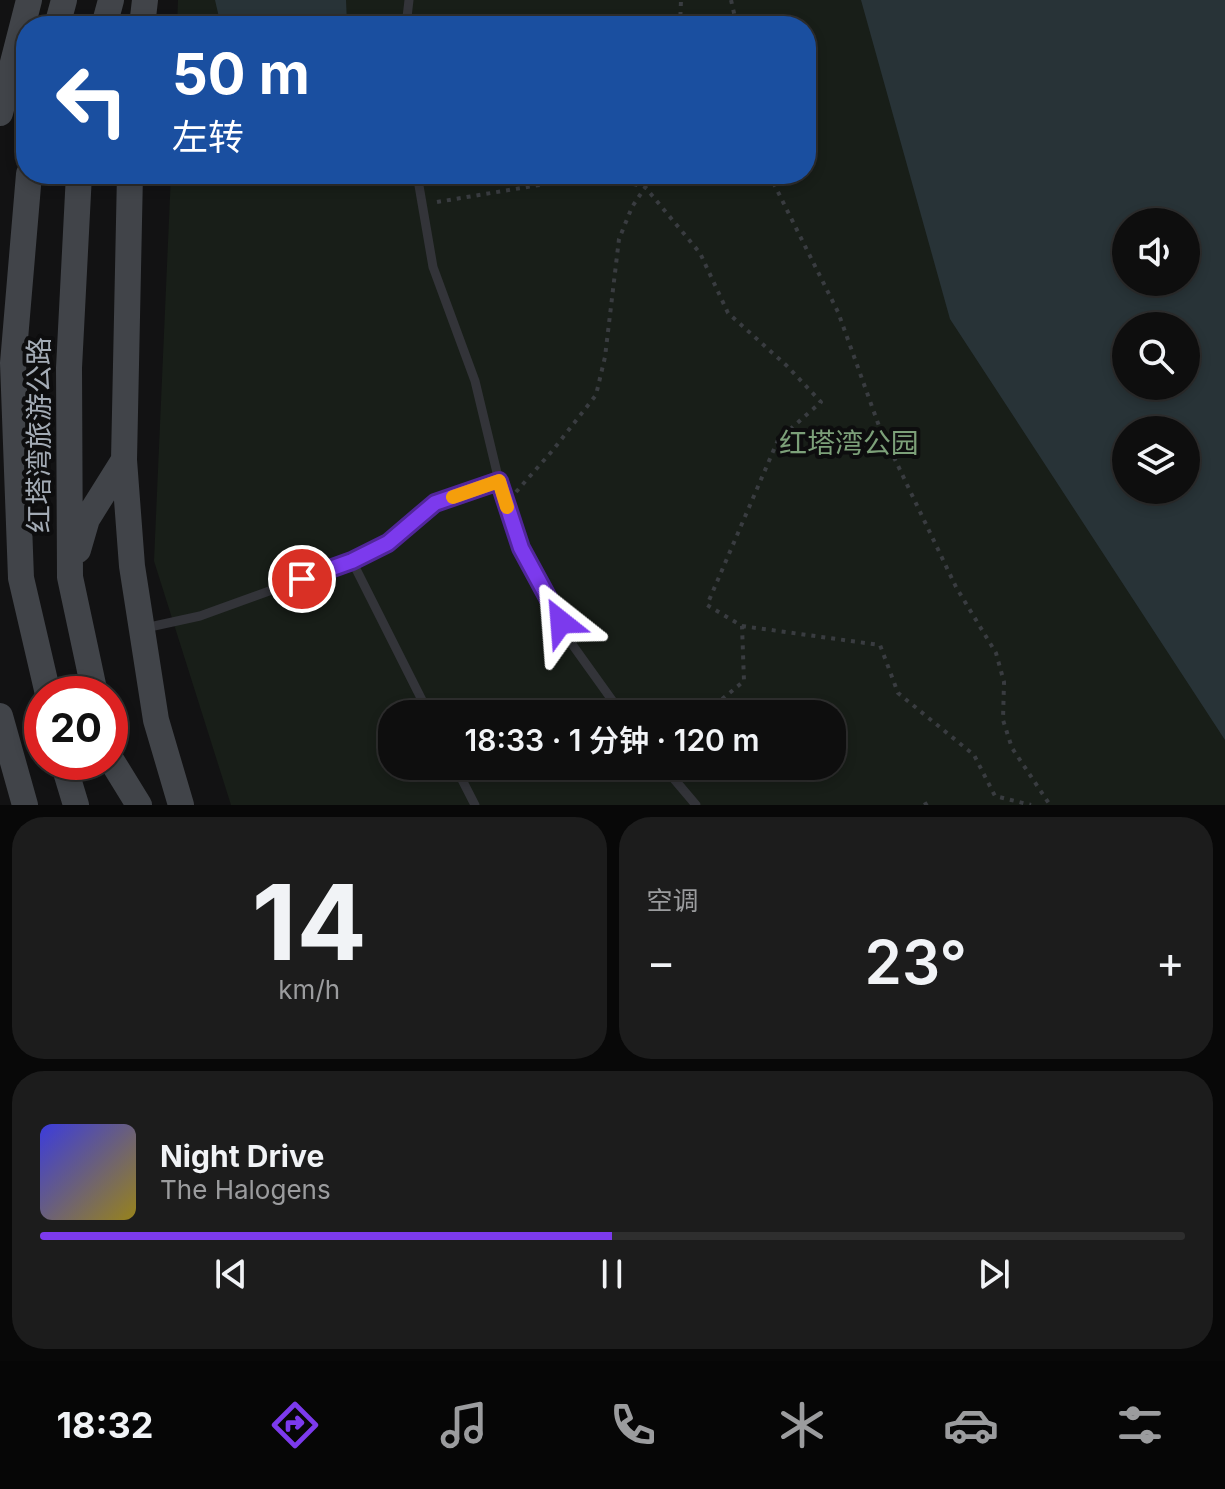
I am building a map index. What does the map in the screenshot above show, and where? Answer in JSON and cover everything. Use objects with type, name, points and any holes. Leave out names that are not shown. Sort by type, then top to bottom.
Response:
[{"type":"main road","points":[[0,113],[16,51]]},
{"type":"main road","name":"红塔湾旅游公路","points":[[28,184],[13,363],[21,578],[44,676]]},
{"type":"main road","name":"红塔湾旅游公路","points":[[76,184],[69,368],[70,577],[91,676]]},
{"type":"main road","points":[[130,184],[124,460],[132,566],[156,720],[181,805]]},
{"type":"main road","points":[[70,577],[87,519],[124,460]]},
{"type":"main road","points":[[0,716],[25,805]]},
{"type":"main road","points":[[68,780],[76,805]]},
{"type":"main road","points":[[116,780],[123,805]]},
{"type":"main road","points":[[123,780],[139,805]]},
{"type":"lane","points":[[419,184],[433,267],[475,381],[499,481],[521,548],[574,647],[612,700]]},
{"type":"lane","points":[[142,629],[200,616],[352,561],[388,543],[435,503],[499,481]]},
{"type":"lane","points":[[352,561],[422,700]]},
{"type":"lane","points":[[462,780],[475,805]]},
{"type":"lane","points":[[675,780],[696,805]]},
{"type":"path","points":[[422,204],[544,184]]},
{"type":"path","points":[[634,184],[645,187],[700,253],[728,313],[787,366],[821,402],[778,440],[707,605],[742,626],[880,645],[898,693],[974,755],[995,796],[1031,805]]},
{"type":"path","points":[[506,503],[596,395],[605,357],[619,239],[632,207],[647,184]]},
{"type":"path","points":[[774,184],[838,312],[879,426],[949,574],[996,653],[1004,682],[1003,720],[1012,748],[1050,805]]},
{"type":"path","points":[[721,700],[744,681],[742,626]]},
{"type":"path","points":[[924,805],[931,801]]},
{"type":"green space","name":"红塔湾公园","points":[[178,0],[978,0],[1112,389],[1112,400],[1116,400],[1121,416],[1112,416],[1112,504],[1150,504],[1225,548],[1225,805],[231,805],[154,561],[171,184],[816,184],[816,16],[177,16]]},
{"type":"shaded area","points":[[215,0],[346,0],[347,16],[219,16]]},
{"type":"shaded area","points":[[861,0],[1225,0],[1225,740],[950,319]]},
{"type":"slow traffic","points":[[453,497],[499,481],[507,507]]},
{"type":"route","points":[[302,579],[352,561],[388,543],[435,503],[499,481],[521,548],[561,622]]}]
